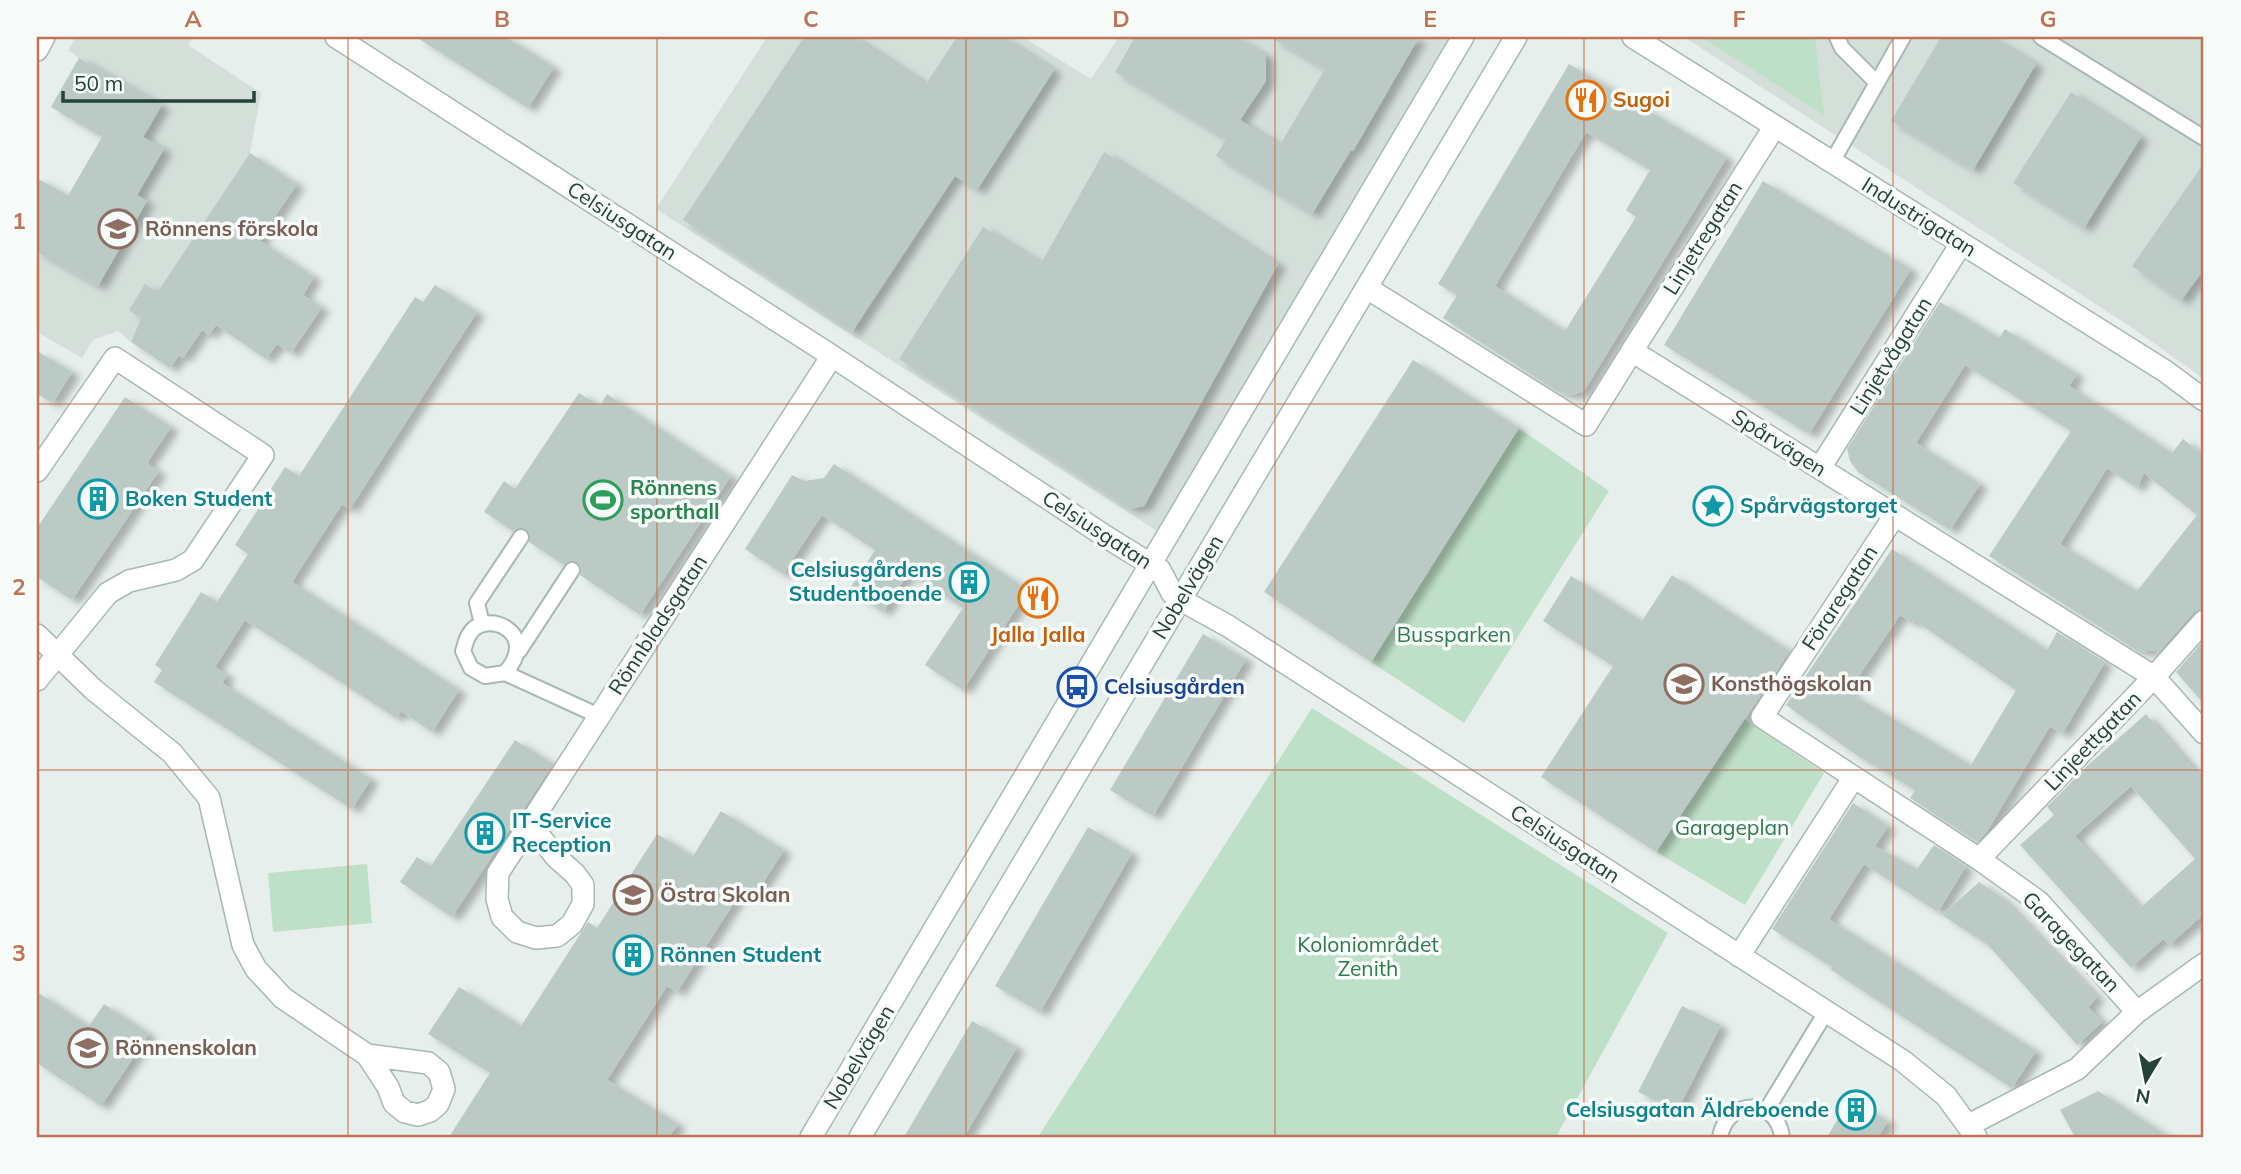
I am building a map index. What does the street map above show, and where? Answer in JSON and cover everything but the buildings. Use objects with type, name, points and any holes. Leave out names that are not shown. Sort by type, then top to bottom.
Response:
[{"type":"street","points":[[37,50],[44,37]]},
{"type":"street","name":"Celsiusgatan","points":[[336,37],[832,356],[1108,538],[1151,563],[1160,570],[1172,593],[1181,600],[1219,621],[1927,1079],[1946,1096],[1972,1131]]},
{"type":"street","name":"Nobelvägen","points":[[811,1137],[1463,37]]},
{"type":"street","name":"Nobelvägen","points":[[860,1137],[1516,37]]},
{"type":"street","name":"Industrigatan","points":[[1633,37],[2165,371],[2204,400]]},
{"type":"street","name":"Linjetregatan","points":[[1632,351],[1775,126]]},
{"type":"street","name":"Linjetvågatan","points":[[1820,468],[1961,244]]},
{"type":"street","points":[[1367,288],[1586,425],[1632,351]]},
{"type":"street","name":"Spårvägen","points":[[1632,351],[2154,677],[2204,733]]},
{"type":"street","name":"Rönnbladsgatan","points":[[530,824],[583,885],[583,904],[572,923],[557,936],[536,938],[517,932],[502,917],[497,900],[498,873],[832,356]]},
{"type":"street","points":[[37,471],[85,416],[115,358],[262,455],[193,560],[176,570],[129,580],[107,593],[37,680]]},
{"type":"street","name":"Föraregatan","points":[[1762,717],[1895,515]]},
{"type":"street","name":"Linjeettgatan","points":[[1979,859],[2154,677],[2204,621]]},
{"type":"street","points":[[37,635],[94,690],[172,753],[209,798],[243,945],[256,969],[283,998],[367,1055]]},
{"type":"street","name":"Garagegatan","points":[[1762,717],[1979,859],[2039,902],[2137,1012],[2077,1069],[1972,1131]]},
{"type":"street","points":[[1740,956],[1854,777]]},
{"type":"street","points":[[2137,1012],[2204,964]]},
{"type":"lane","points":[[1837,37],[1842,48],[1877,83]]},
{"type":"lane","points":[[1832,162],[1903,37]]},
{"type":"lane","points":[[2041,37],[2204,138]]},
{"type":"lane","points":[[2062,50],[2070,37]]},
{"type":"lane","points":[[482,624],[477,603],[521,537]]},
{"type":"lane","points":[[505,673],[515,662],[519,651],[572,570]]},
{"type":"lane","points":[[519,651],[516,639],[509,629],[498,624],[482,624],[469,632],[463,651],[471,668],[485,676],[505,673],[599,716]]},
{"type":"lane","points":[[1766,1111],[1826,1012]]},
{"type":"lane","points":[[1720,1137],[1727,1118],[1745,1107],[1755,1107],[1773,1116],[1782,1137]]},
{"type":"shaded area","name":"Rönnens förskola","points":[[76,37],[193,37],[188,45],[261,93],[250,153],[141,318],[131,342],[118,331],[93,340],[82,358],[37,332],[37,178],[68,196],[102,137],[51,107],[79,58],[68,50]]},
{"type":"shaded area","points":[[767,37],[1023,37],[1091,79],[1119,37],[1449,37],[1157,531],[656,209]]},
{"type":"shaded area","points":[[1684,37],[2204,37],[2204,379],[2131,327]]},
{"type":"green space","points":[[1701,37],[1815,37],[1824,115]]},
{"type":"green space","name":"Bussparken","points":[[1519,428],[1609,491],[1464,723],[1371,662]]},
{"type":"green space","name":"Koloniområdet Zenith","points":[[1312,708],[1668,933],[1556,1137],[1038,1137]]},
{"type":"green space","name":"Garageplan","points":[[1744,719],[1824,773],[1745,905],[1656,852]]},
{"type":"green space","points":[[367,864],[372,923],[273,932],[268,873]]},
{"type":"place","name":"Sugoi","points":[[1586,100]]},
{"type":"place","name":"Rönnens förskola","points":[[118,229]]},
{"type":"place","name":"Boken Student","points":[[98,499]]},
{"type":"place","name":"Rönnens sporthall","points":[[603,500]]},
{"type":"place","name":"Spårvägstorget","points":[[1713,506]]},
{"type":"place","name":"Celsiusgårdens Studentboende","points":[[969,582]]},
{"type":"place","name":"Jalla Jalla","points":[[1038,598]]},
{"type":"place","name":"Konsthögskolan","points":[[1684,684]]},
{"type":"place","name":"Celsiusgården","points":[[1077,687]]},
{"type":"place","name":"IT-Service Reception","points":[[485,833]]},
{"type":"place","name":"Östra Skolan","points":[[633,895]]},
{"type":"place","name":"Rönnen Student","points":[[633,955]]},
{"type":"place","name":"Rönnenskolan","points":[[88,1048]]},
{"type":"place","name":"Celsiusgatan Äldreboende","points":[[1856,1110]]}]
